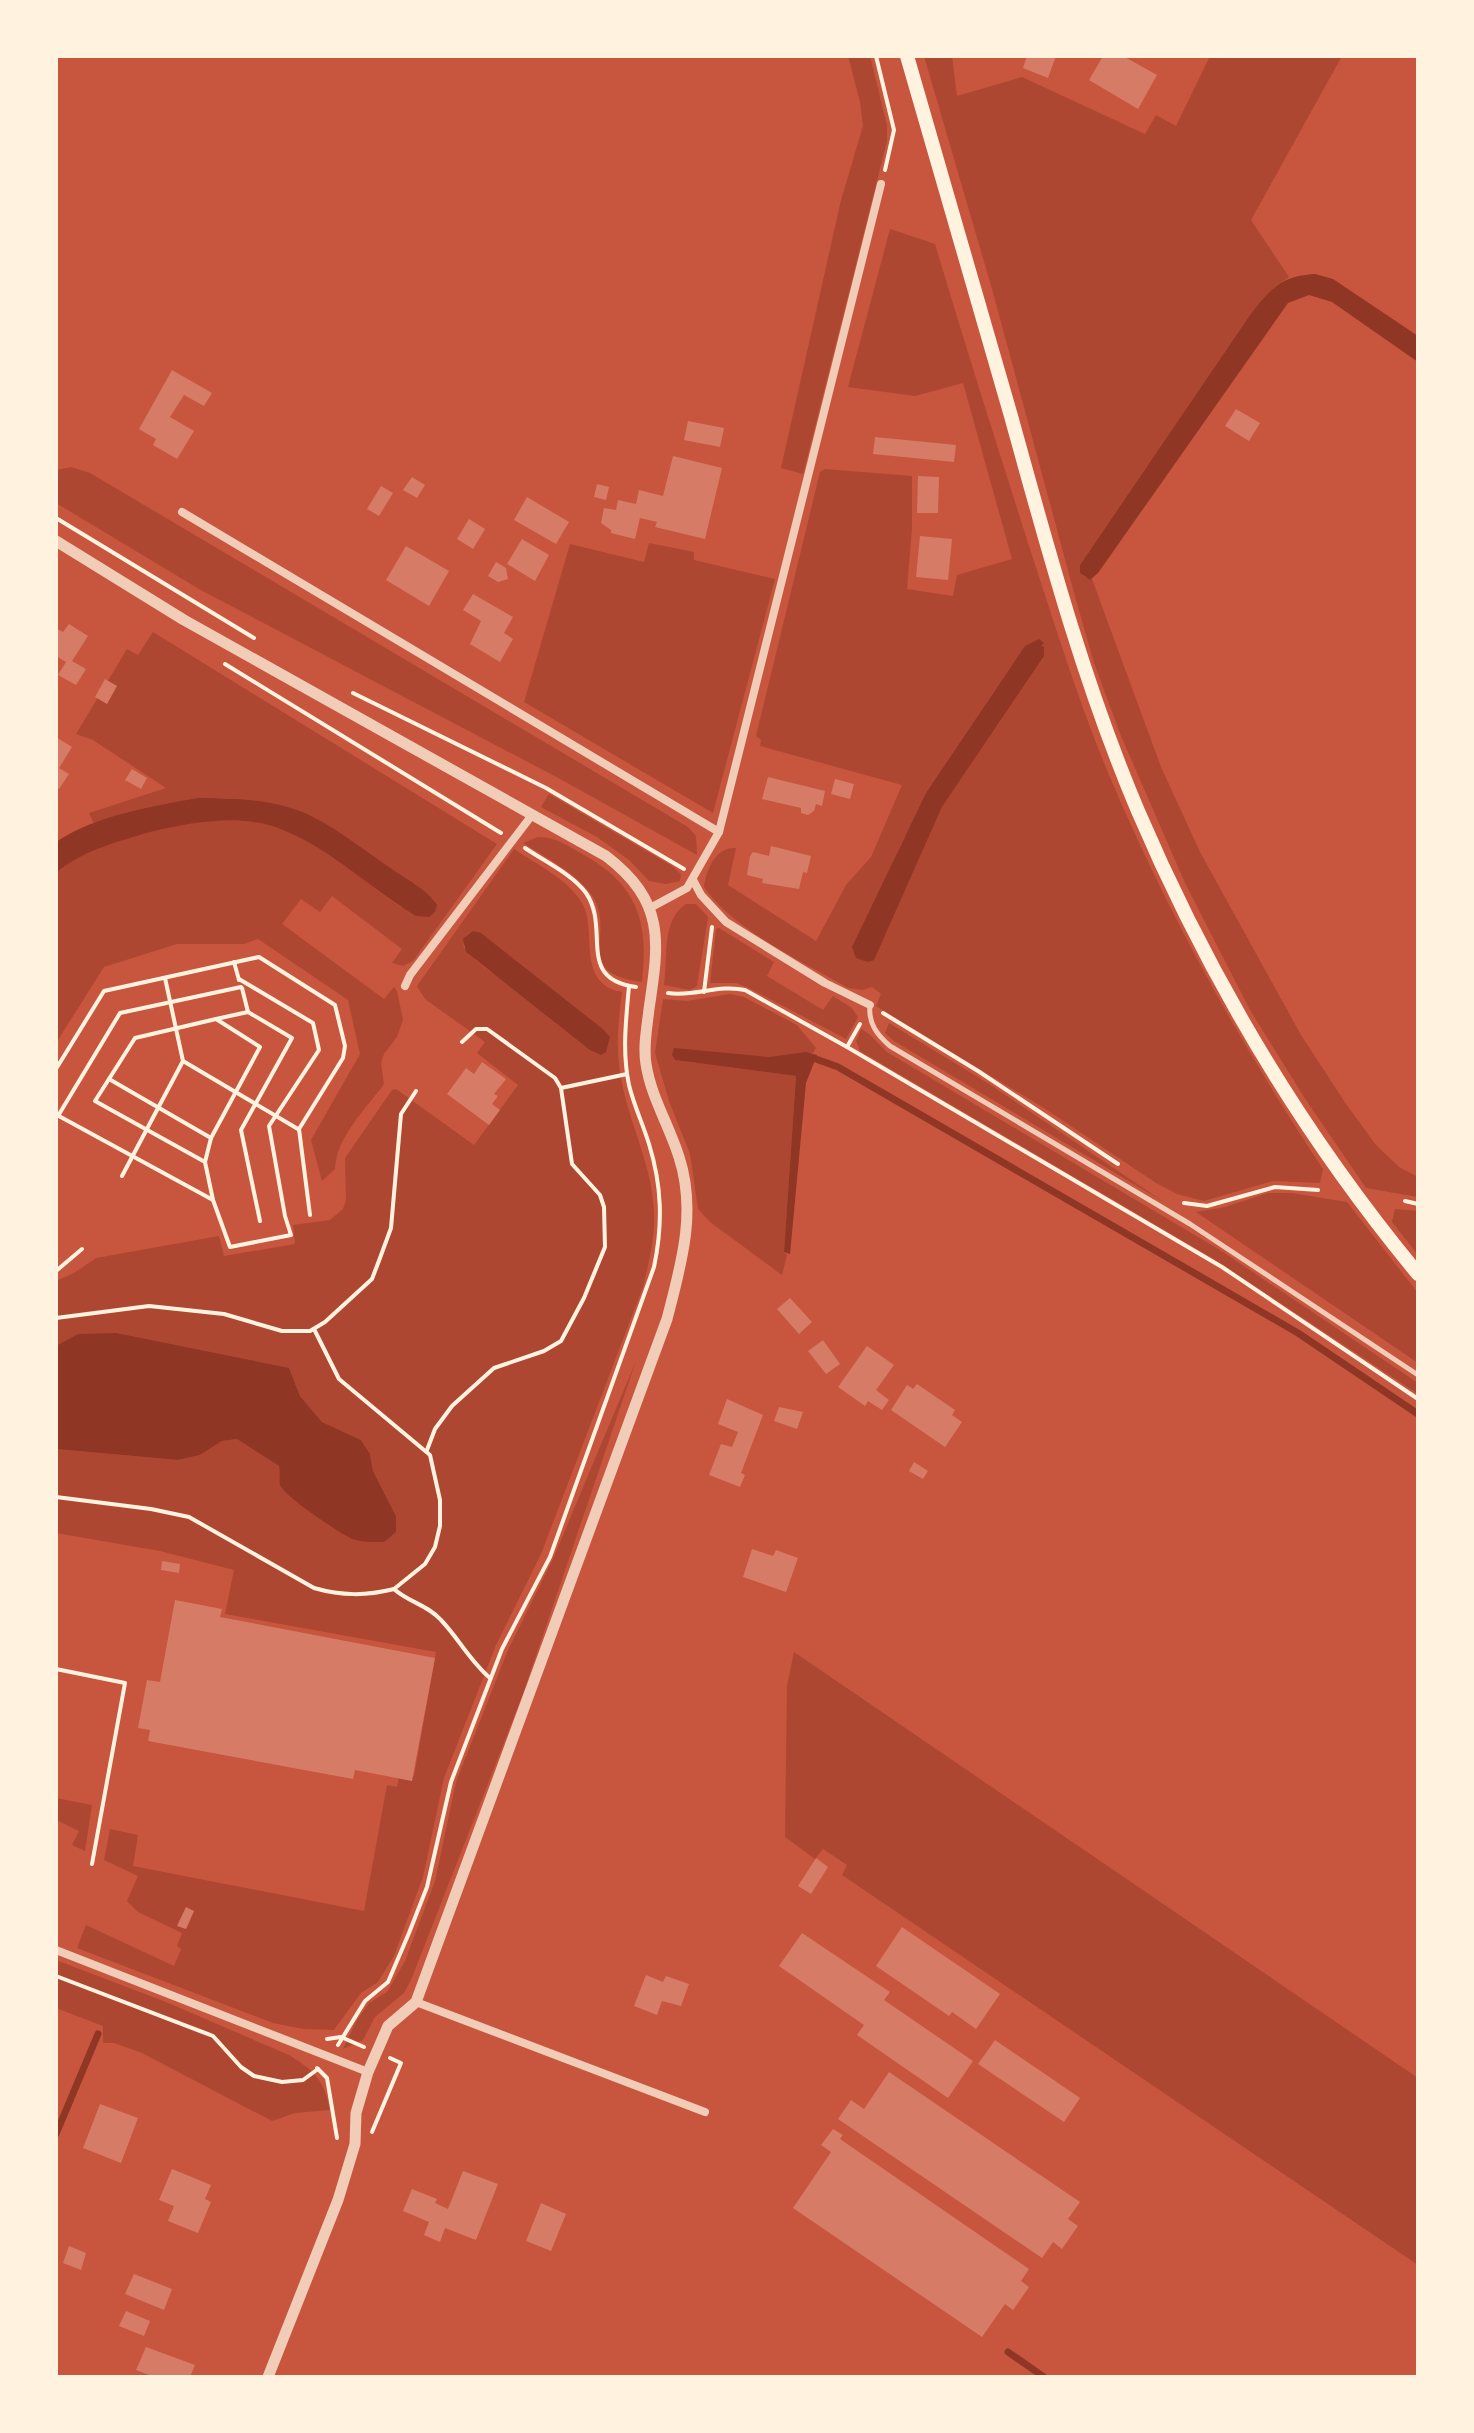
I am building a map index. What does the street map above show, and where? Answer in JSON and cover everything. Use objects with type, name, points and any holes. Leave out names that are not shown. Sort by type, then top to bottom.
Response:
[{"type":"main road","points":[[907,56],[1062,599],[1137,808],[1179,902],[1270,1065],[1354,1192],[1418,1274]]},
{"type":"street","points":[[650,908],[687,888],[719,832],[881,184]]},
{"type":"street","points":[[182,512],[719,832]]},
{"type":"street","points":[[56,541],[184,620],[606,856],[633,880],[650,908],[657,937],[645,1055],[650,1083],[684,1172],[688,1209],[682,1264],[667,1319],[416,2002],[388,2026],[368,2072],[356,2113],[355,2144],[338,2200],[268,2377]]},
{"type":"street","points":[[405,986],[410,975],[532,815]]},
{"type":"street","points":[[693,880],[714,912],[766,948],[870,1005]]},
{"type":"street","points":[[56,1950],[368,2072]]},
{"type":"street","points":[[416,2002],[705,2112]]},
{"type":"lane","points":[[870,1005],[871,1024],[890,1046],[1190,1224],[1418,1375]]},
{"type":"path","points":[[876,56],[894,130],[881,184]]},
{"type":"path","points":[[56,518],[255,638]]},
{"type":"path","points":[[216,658],[512,839],[579,885],[596,916],[597,954],[601,968],[612,979],[629,986],[624,1054],[627,1074],[661,1194],[659,1242],[654,1267],[550,1557],[502,1649],[451,1782],[427,1887],[388,1982],[365,2001],[353,2017],[333,2059],[327,2078],[339,2149]]},
{"type":"path","points":[[349,692],[546,788],[674,862],[693,880]]},
{"type":"path","points":[[714,912],[704,992],[730,987],[745,990],[847,1047],[1222,1267],[1418,1399]]},
{"type":"path","points":[[56,1069],[104,991],[259,957],[335,1005],[345,1046],[343,1058],[299,1129],[310,1215]]},
{"type":"path","points":[[234,962],[248,1012]]},
{"type":"path","points":[[122,1176],[183,1061],[165,978]]},
{"type":"path","points":[[216,1019],[260,1047],[211,1138],[205,1162],[213,1200],[230,1247],[291,1235],[269,1126],[319,1050],[313,1023],[239,979]]},
{"type":"path","points":[[213,1200],[57,1115],[120,1013],[241,987]]},
{"type":"path","points":[[870,1005],[978,1071],[1119,1164]]},
{"type":"path","points":[[205,1162],[95,1101],[135,1038],[248,1012],[292,1038],[241,1130],[260,1221]]},
{"type":"path","points":[[427,1450],[435,1429],[452,1406],[494,1368],[544,1351],[561,1341],[584,1298],[605,1247],[604,1207],[600,1195],[572,1164],[561,1088],[555,1078],[487,1029],[476,1029],[462,1042]]},
{"type":"path","points":[[183,1061],[299,1129]]},
{"type":"path","points":[[561,1088],[627,1074]]},
{"type":"path","points":[[109,1079],[211,1138]]},
{"type":"path","points":[[56,1318],[149,1306],[224,1314],[282,1331],[314,1329],[372,1279],[391,1228],[401,1114],[416,1091]]},
{"type":"path","points":[[1183,1203],[1207,1206],[1275,1187],[1318,1190]]},
{"type":"path","points":[[1405,1201],[1418,1204]]},
{"type":"path","points":[[56,1271],[82,1249]]},
{"type":"path","points":[[56,1497],[189,1517],[314,1588],[330,1593],[371,1595],[394,1589],[425,1564],[435,1547],[440,1526],[440,1500],[430,1455],[339,1379],[314,1329]]},
{"type":"path","points":[[394,1589],[439,1617],[472,1662],[490,1679]]},
{"type":"path","points":[[56,1669],[125,1683],[92,1864]]},
{"type":"path","points":[[56,1976],[213,2036],[241,2067],[254,2076],[282,2082],[303,2080],[318,2069]]},
{"type":"path","points":[[284,2041],[327,2078]]},
{"type":"shaded area","points":[[848,56],[870,56],[887,125],[887,141],[803,474],[781,468],[841,200],[863,126]]},
{"type":"shaded area","points":[[924,56],[952,56],[957,96],[1022,77],[1145,134],[1156,115],[1176,126],[1210,56],[1342,56],[1251,220],[1289,277],[1276,286],[1250,315],[1080,565],[1083,576],[1092,579],[1161,767],[1200,852],[1301,1035],[1376,1145],[1399,1167],[1418,1177],[1418,1197],[1366,1188],[1304,1097],[1250,1010],[1185,883],[1121,736],[1094,663],[992,289]]},
{"type":"shaded area","points":[[890,229],[935,244],[1057,632],[1109,775],[1156,878],[1207,977],[1323,1169],[1320,1183],[1273,1181],[1204,1201],[1177,1194],[1044,1108],[876,1006],[881,994],[872,987],[862,990],[848,988],[770,944],[732,917],[704,887],[707,873],[718,855],[729,848],[736,848],[728,885],[816,941],[846,885],[871,857],[902,785],[760,746],[761,740],[756,736],[820,472],[825,469],[912,476],[907,589],[953,596],[957,575],[1012,559],[963,383],[915,396],[848,387]],"holes":[[[1044,656],[942,807],[874,959],[878,895],[904,838]]]},
{"type":"shaded area","points":[[1315,274],[1333,279],[1418,336],[1418,362],[1332,302],[1309,295],[1288,303],[1098,573],[1090,580],[1080,573],[1080,565],[1250,315],[1277,286],[1293,278]]},
{"type":"shaded area","points":[[71,467],[90,473],[688,827],[696,836],[697,855],[562,780],[199,589],[56,503],[56,470]]},
{"type":"shaded area","points":[[649,543],[694,552],[694,560],[775,579],[713,813],[524,702],[570,544],[644,562]]},
{"type":"shaded area","points":[[153,632],[497,844],[413,961],[403,966],[392,963],[402,949],[332,896],[320,912],[301,899],[282,924],[384,999],[394,987],[403,1020],[397,1037],[381,1063],[384,1084],[346,1135],[335,1169],[322,1181],[311,1140],[360,1054],[348,1000],[258,939],[244,944],[177,944],[104,967],[56,1043],[56,873],[97,848],[190,823],[241,821],[264,824],[284,830],[315,846],[401,907],[435,901],[316,818],[285,807],[227,798],[197,798],[94,824],[89,813],[166,788],[93,740],[76,734],[127,649],[138,655]]},
{"type":"shaded area","points":[[1039,639],[1044,643],[1041,646],[1044,647],[1044,656],[942,807],[874,960],[868,962],[856,958],[852,947],[926,793],[1025,646]]},
{"type":"shaded area","points":[[549,794],[672,866],[681,874],[680,881],[666,884],[649,881],[629,860],[597,837],[541,807]]},
{"type":"shaded area","points":[[197,798],[258,801],[303,812],[335,830],[421,889],[437,905],[435,912],[429,917],[416,916],[301,838],[251,822],[200,822],[150,832],[89,853],[56,873],[56,842],[72,833],[124,813]]},
{"type":"shaded area","points":[[538,837],[556,840],[584,855],[617,879],[628,893],[641,924],[642,982],[608,970],[602,961],[601,925],[593,897],[571,874],[523,843]]},
{"type":"shaded area","points":[[514,849],[576,894],[586,914],[590,954],[598,978],[607,987],[622,992],[618,1060],[626,1100],[650,1180],[654,1232],[643,1287],[541,1554],[496,1645],[444,1778],[423,1877],[394,1956],[378,1982],[361,1993],[334,2030],[303,2029],[273,2023],[77,1948],[86,1925],[174,1966],[181,1949],[177,1946],[182,1933],[138,1912],[127,1901],[138,1876],[104,1860],[110,1829],[138,1835],[133,1866],[364,1911],[387,1785],[397,1787],[399,1776],[414,1776],[436,1652],[225,1614],[234,1570],[160,1551],[56,1533],[56,1449],[178,1460],[200,1455],[222,1441],[237,1439],[279,1466],[281,1485],[292,1498],[352,1539],[384,1542],[396,1516],[361,1440],[322,1422],[300,1396],[289,1368],[56,1346],[56,1281],[96,1258],[219,1236],[224,1256],[295,1244],[293,1225],[330,1220],[343,1209],[346,1200],[345,1158],[392,1090],[396,1089],[474,1145],[518,1085],[477,1053],[485,1042],[425,999],[417,986]],"holes":[[[481,933],[610,1037],[507,982],[472,957],[463,945]]]},
{"type":"shaded area","points":[[686,904],[696,904],[708,917],[697,986],[690,990],[664,985],[669,930],[678,911]]},
{"type":"shaded area","points":[[716,929],[774,962],[767,976],[823,1010],[833,996],[852,1008],[858,1017],[846,1039],[749,988],[736,983],[710,983]]},
{"type":"shaded area","points":[[473,931],[481,933],[603,1029],[610,1037],[606,1052],[601,1055],[590,1050],[466,952],[463,939]]},
{"type":"shaded area","points":[[730,994],[744,997],[797,1025],[816,1048],[813,1053],[769,1057],[672,1055],[675,1060],[796,1076],[784,1252],[787,1255],[782,1275],[710,1222],[698,1209],[690,1154],[669,1101],[655,1053],[663,999],[687,1001]]},
{"type":"shaded area","points":[[889,1023],[986,1082],[1164,1202],[894,1041],[885,1033]]},
{"type":"shaded area","points":[[861,1029],[887,1052],[1220,1250],[1418,1383],[1418,1394],[1212,1258],[860,1051],[856,1041]]},
{"type":"shaded area","points":[[674,1048],[769,1057],[806,1052],[817,1055],[806,1083],[790,1254],[784,1252],[796,1076],[675,1060],[672,1055]]},
{"type":"shaded area","points":[[1268,1193],[1292,1193],[1347,1202],[1418,1293],[1418,1363],[1196,1212],[1225,1207]]},
{"type":"shaded area","points":[[1395,1209],[1418,1211],[1418,1255],[1392,1222]]},
{"type":"shaded area","points":[[116,1333],[289,1368],[300,1396],[322,1422],[361,1440],[396,1516],[396,1532],[384,1542],[360,1541],[345,1535],[284,1491],[280,1485],[279,1466],[237,1439],[222,1441],[200,1455],[178,1460],[56,1449],[56,1346],[78,1334]]},
{"type":"shaded area","points":[[636,1361],[523,1694],[411,1980],[404,1993],[375,2017],[363,2040],[343,2049],[357,2020],[369,2003],[387,1992],[405,1961],[435,1881],[456,1782],[508,1650],[553,1559]]},
{"type":"shaded area","points":[[794,1652],[1418,2078],[1418,2265],[842,1875],[847,1865],[823,1849],[815,1859],[785,1837],[787,1686]]},
{"type":"shaded area","points":[[56,1798],[92,1805],[85,1851],[72,1845],[79,1831],[56,1820]]},
{"type":"shaded area","points":[[56,1960],[166,2002],[289,2055],[317,2077],[330,2110],[295,2113],[272,2121],[142,2053],[114,2043],[103,2043],[103,2026],[56,2008]]},
{"type":"building","points":[[1027,56],[1056,56],[1048,78],[1023,68]]},
{"type":"building","points":[[1103,56],[1123,56],[1157,75],[1138,109],[1089,80]]},
{"type":"building","points":[[172,370],[212,393],[204,406],[184,395],[170,417],[194,431],[177,459],[153,445],[156,439],[139,429]]},
{"type":"building","points":[[1236,409],[1260,423],[1249,441],[1225,426]]},
{"type":"building","points":[[688,421],[724,428],[720,447],[684,440]]},
{"type":"building","points":[[875,437],[956,445],[954,462],[873,454]]},
{"type":"building","points":[[673,456],[722,468],[705,539],[655,527],[657,522],[640,518],[635,539],[611,533],[601,523],[604,508],[616,510],[618,500],[636,504],[639,490],[663,496]]},
{"type":"building","points":[[918,476],[939,477],[938,513],[917,513]]},
{"type":"building","points":[[412,477],[425,485],[417,498],[403,490]]},
{"type":"building","points":[[597,484],[609,487],[606,500],[594,497]]},
{"type":"building","points":[[381,486],[393,493],[379,516],[367,509]]},
{"type":"building","points":[[527,497],[569,522],[556,544],[514,520]]},
{"type":"building","points":[[469,519],[485,529],[473,549],[457,539]]},
{"type":"building","points":[[920,536],[952,539],[948,580],[916,577]]},
{"type":"building","points":[[522,539],[549,555],[535,581],[507,564]]},
{"type":"building","points":[[406,546],[449,571],[429,606],[386,580]]},
{"type":"building","points":[[496,562],[506,568],[508,579],[498,582],[488,576]]},
{"type":"building","points":[[473,594],[513,617],[504,633],[513,639],[500,662],[470,644],[481,621],[463,610]]},
{"type":"building","points":[[69,624],[88,636],[72,661],[86,669],[76,685],[58,675],[66,662],[56,656],[56,628],[63,632]]},
{"type":"building","points":[[105,679],[117,686],[107,704],[95,697]]},
{"type":"building","points":[[56,737],[72,747],[59,768],[69,774],[59,789],[56,787]]},
{"type":"building","points":[[132,769],[147,778],[141,789],[125,780]]},
{"type":"building","points":[[768,777],[825,791],[822,806],[816,804],[814,811],[808,815],[801,813],[801,808],[762,799]]},
{"type":"building","points":[[835,779],[854,784],[850,799],[831,794]]},
{"type":"building","points":[[771,846],[811,856],[799,889],[762,883],[763,879],[747,875],[753,852],[769,856]]},
{"type":"building","points":[[482,1062],[506,1079],[494,1094],[498,1096],[492,1104],[500,1110],[489,1125],[447,1094],[466,1068],[474,1074]]},
{"type":"building","points":[[790,1298],[812,1322],[799,1334],[777,1309]]},
{"type":"building","points":[[823,1340],[840,1364],[826,1374],[808,1351]]},
{"type":"building","points":[[867,1346],[894,1365],[876,1390],[889,1400],[882,1410],[868,1401],[865,1406],[838,1387]]},
{"type":"building","points":[[917,1384],[955,1410],[952,1415],[962,1422],[945,1447],[891,1410],[907,1385],[913,1389]]},
{"type":"building","points":[[727,1399],[763,1415],[741,1473],[745,1475],[740,1487],[709,1475],[721,1444],[732,1447],[738,1432],[718,1424]]},
{"type":"building","points":[[779,1407],[803,1412],[797,1429],[774,1421]]},
{"type":"building","points":[[914,1462],[928,1471],[923,1479],[909,1471]]},
{"type":"building","points":[[752,1549],[773,1556],[776,1550],[798,1558],[786,1592],[743,1577]]},
{"type":"building","points":[[162,1561],[180,1564],[179,1573],[161,1570]]},
{"type":"building","points":[[175,1600],[222,1609],[220,1617],[435,1658],[412,1781],[355,1770],[353,1779],[148,1741],[150,1730],[138,1728],[147,1680],[160,1682]]},
{"type":"building","points":[[816,1858],[828,1867],[811,1894],[798,1886]]},
{"type":"building","points":[[186,1907],[194,1911],[186,1929],[177,1926]]},
{"type":"building","points":[[902,1927],[1000,1994],[976,2029],[952,2012],[949,2016],[876,1966]]},
{"type":"building","points":[[802,1933],[890,1992],[884,2000],[973,2061],[948,2098],[857,2035],[864,2025],[779,1966]]},
{"type":"building","points":[[646,1975],[663,1982],[666,1976],[689,1984],[681,2006],[662,2001],[657,2015],[634,2006]]},
{"type":"building","points":[[995,2040],[1080,2098],[1064,2122],[978,2064]]},
{"type":"building","points":[[889,2072],[1080,2202],[1068,2219],[1078,2226],[1062,2249],[1053,2242],[1042,2258],[838,2119],[851,2100],[864,2109]]},
{"type":"building","points":[[100,2104],[138,2118],[121,2163],[83,2148]]},
{"type":"building","points":[[833,2129],[843,2135],[840,2139],[1029,2269],[1021,2281],[1029,2287],[1013,2310],[1005,2304],[982,2337],[793,2208],[831,2152],[821,2145]]},
{"type":"building","points":[[172,2169],[211,2185],[205,2199],[211,2202],[198,2233],[168,2221],[174,2206],[159,2200]]},
{"type":"building","points":[[463,2171],[498,2184],[476,2240],[445,2228],[440,2242],[424,2235],[429,2222],[403,2211],[412,2189],[437,2199],[435,2203],[448,2209]]},
{"type":"building","points":[[541,2203],[566,2214],[551,2251],[526,2241]]},
{"type":"building","points":[[69,2246],[86,2253],[81,2270],[63,2263]]},
{"type":"building","points":[[134,2274],[172,2289],[164,2310],[125,2294]]},
{"type":"building","points":[[126,2311],[150,2321],[144,2336],[119,2326]]},
{"type":"building","points":[[146,2347],[195,2365],[190,2377],[154,2377],[136,2370]]},
{"type":"waterway","points":[[816,1059],[838,1067],[1298,1333],[1418,1414]]},
{"type":"waterway","points":[[56,2134],[98,2034]]},
{"type":"waterway","points":[[1008,2352],[1044,2377]]}]
